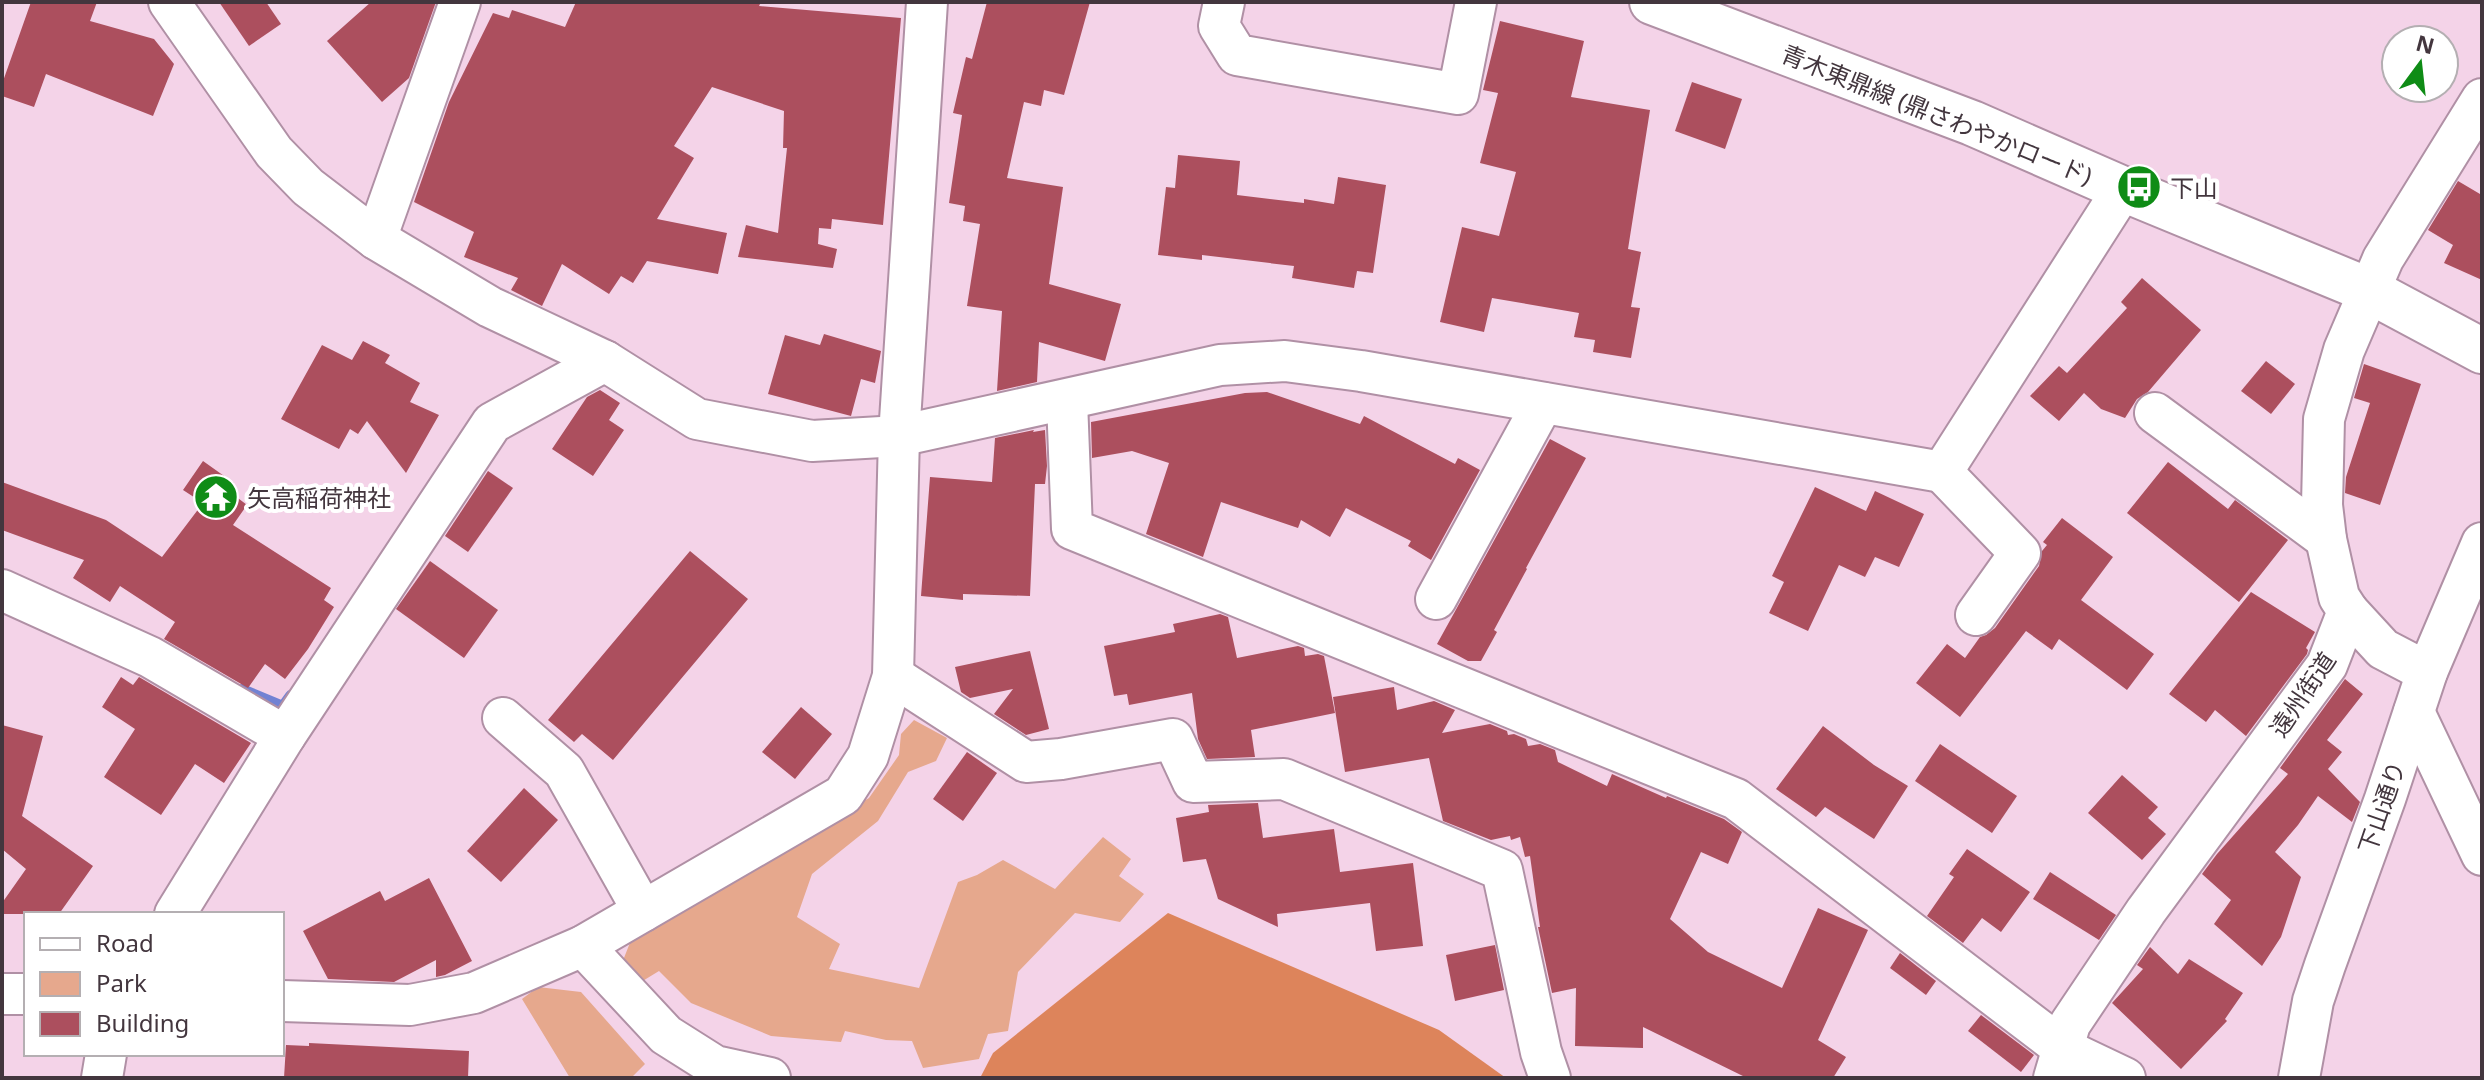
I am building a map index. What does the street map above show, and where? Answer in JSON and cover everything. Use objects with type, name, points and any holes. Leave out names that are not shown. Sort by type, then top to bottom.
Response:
[{"type":"main road","name":"青木東鼎線 (鼎さわやかロード)","points":[[1652,2],[1972,123],[2368,290],[2482,351]]},
{"type":"street","points":[[169,2],[274,152],[308,187],[376,239],[490,307],[605,361],[697,419],[812,441],[899,436],[1220,365],[1285,361],[1361,371],[1942,472],[2020,553],[1976,615]]},
{"type":"street","points":[[376,239],[460,2]]},
{"type":"street","points":[[284,1001],[410,1005],[474,993],[583,946],[843,795],[868,756],[893,676],[899,436],[927,2]]},
{"type":"street","points":[[1224,2],[1219,26],[1237,55],[1458,94],[1476,2]]},
{"type":"street","points":[[2427,672],[2383,649],[2339,597],[2322,505],[2324,419],[2344,350],[2383,259],[2482,99]]},
{"type":"street","points":[[1942,472],[2123,189]]},
{"type":"street","points":[[176,912],[285,736],[492,423],[605,361]]},
{"type":"street","points":[[1067,401],[1072,529],[1736,799],[2059,1063],[2125,1078]]},
{"type":"street","points":[[1436,599],[1543,403]]},
{"type":"street","points":[[2155,413],[2326,539]]},
{"type":"street","name":"下山通り","points":[[2299,1078],[2313,1001],[2427,672],[2482,543]]},
{"type":"street","points":[[2,590],[150,657],[285,736]]},
{"type":"street","name":"遠州街道","points":[[2059,1063],[2070,1024],[2146,911],[2327,665],[2348,611]]},
{"type":"street","points":[[893,676],[1026,762],[1061,759],[1173,739],[1193,782],[1284,779],[1502,870],[1541,1052],[1550,1078]]},
{"type":"street","points":[[2414,712],[2482,855]]},
{"type":"street","points":[[503,718],[564,771],[643,911]]},
{"type":"street","points":[[583,946],[666,1035],[715,1066],[770,1078]]},
{"type":"street","points":[[2,994],[24,994]]},
{"type":"street","points":[[102,1078],[106,1056]]},
{"type":"green space","points":[[914,720],[947,738],[936,761],[908,772],[878,821],[812,874],[797,917],[840,944],[829,969],[919,988],[958,882],[1003,860],[1055,889],[1103,837],[1131,859],[1119,876],[1144,894],[1120,922],[1075,913],[1018,972],[1008,1031],[988,1034],[979,1059],[923,1068],[912,1041],[886,1040],[845,1031],[841,1042],[771,1036],[691,1003],[659,971],[641,982],[622,963],[633,935],[869,798],[899,755],[901,734]]},
{"type":"green space","points":[[538,987],[581,992],[645,1064],[633,1076],[636,1078],[570,1078],[522,999]]},
{"type":"shaded area","points":[[1168,913],[1439,1030],[1506,1078],[980,1078],[993,1053]]},
{"type":"building","points":[[31,2],[97,2],[90,21],[154,39],[174,64],[153,116],[46,74],[34,107],[2,96],[2,84]]},
{"type":"building","points":[[219,2],[266,2],[281,24],[249,46]]},
{"type":"building","points":[[371,2],[436,2],[409,78],[382,102],[327,41]]},
{"type":"building","points":[[576,2],[761,2],[759,6],[901,18],[883,225],[832,219],[831,229],[819,228],[818,244],[837,249],[833,268],[738,257],[746,225],[778,233],[787,148],[783,148],[784,111],[712,87],[674,146],[694,158],[657,219],[727,233],[718,274],[647,261],[633,283],[621,276],[609,294],[562,264],[542,306],[511,290],[518,278],[464,257],[474,232],[414,202],[449,102],[493,13],[509,18],[512,10],[565,27]]},
{"type":"building","points":[[987,2],[1090,2],[1064,95],[1044,90],[1041,106],[1024,102],[1007,178],[1063,187],[1049,284],[1121,304],[1105,361],[1039,342],[1037,382],[997,391],[1002,311],[967,306],[980,224],[963,221],[965,206],[949,203],[962,115],[953,113],[966,57],[972,59]]},
{"type":"building","points":[[1500,21],[1584,41],[1571,97],[1650,110],[1628,249],[1641,252],[1631,307],[1640,308],[1631,358],[1593,352],[1595,340],[1574,337],[1579,313],[1492,298],[1484,332],[1440,322],[1462,227],[1499,236],[1516,172],[1480,163],[1498,93],[1483,90]]},
{"type":"building","points":[[1692,82],[1742,99],[1725,149],[1675,131]]},
{"type":"building","points":[[1178,155],[1240,161],[1237,195],[1334,204],[1338,177],[1386,185],[1373,273],[1357,271],[1354,288],[1292,278],[1294,266],[1202,255],[1202,260],[1158,255],[1166,187],[1175,188]]},
{"type":"building","points":[[2458,181],[2480,194],[2482,190],[2482,280],[2444,263],[2453,245],[2428,230]]},
{"type":"building","points":[[2142,278],[2201,330],[2148,392],[2137,399],[2125,418],[2101,409],[2084,393],[2059,421],[2030,396],[2059,366],[2067,373],[2127,308],[2121,302]]},
{"type":"building","points":[[824,334],[881,351],[875,383],[861,379],[851,416],[768,394],[785,335],[820,345]]},
{"type":"building","points":[[363,341],[390,355],[385,363],[420,383],[410,402],[439,415],[406,473],[367,421],[358,434],[350,429],[339,449],[281,419],[322,345],[352,360]]},
{"type":"building","points":[[2266,361],[2295,384],[2271,414],[2241,391]]},
{"type":"building","points":[[2364,364],[2421,384],[2380,505],[2345,493],[2346,477],[2370,403],[2354,398]]},
{"type":"building","points":[[600,390],[620,403],[609,420],[624,430],[593,476],[552,449],[587,397]]},
{"type":"building","points":[[1267,392],[1360,424],[1364,416],[1455,464],[1458,458],[1480,470],[1431,560],[1408,546],[1411,541],[1346,508],[1330,537],[1301,520],[1298,528],[1221,502],[1203,557],[1146,534],[1169,463],[1132,451],[1092,458],[1091,422],[1245,393]]},
{"type":"building","points":[[1045,430],[1047,466],[1045,484],[1035,484],[1030,596],[963,594],[963,600],[921,596],[930,477],[992,482],[995,438]]},
{"type":"building","points":[[1550,439],[1586,458],[1526,568],[1481,661],[1468,661],[1437,644]]},
{"type":"building","points":[[203,461],[234,483],[230,492],[247,505],[233,525],[331,588],[324,600],[334,607],[285,679],[265,664],[248,688],[164,639],[175,622],[120,586],[110,602],[73,578],[84,560],[2,530],[2,482],[106,520],[162,557],[203,503],[183,490]]},
{"type":"building","points":[[2168,462],[2228,509],[2235,500],[2288,540],[2239,602],[2127,513]]},
{"type":"building","points":[[488,471],[513,488],[468,552],[445,536]]},
{"type":"building","points":[[1815,487],[1866,511],[1875,491],[1924,514],[1899,567],[1875,557],[1865,577],[1839,565],[1808,631],[1769,613],[1784,582],[1772,576]]},
{"type":"building","points":[[2062,518],[2113,557],[2081,600],[2154,654],[2127,690],[2059,639],[2052,650],[2026,631],[1960,717],[1916,683],[1947,644],[1965,658],[1980,637],[1995,628],[2039,566],[2042,551],[2047,545],[2043,542]]},
{"type":"building","points":[[690,551],[748,599],[613,760],[582,734],[574,742],[548,720]]},
{"type":"building","points":[[430,561],[498,610],[464,658],[396,609]]},
{"type":"building","points":[[2251,592],[2315,632],[2306,648],[2307,654],[2246,736],[2215,710],[2206,722],[2169,694]]},
{"type":"building","points":[[1220,614],[1228,617],[1237,658],[1298,646],[1304,648],[1305,656],[1324,656],[1335,713],[1251,730],[1255,757],[1207,759],[1198,739],[1192,693],[1129,705],[1127,694],[1114,696],[1104,646],[1175,632],[1173,624]]},
{"type":"building","points":[[1030,651],[1049,729],[1026,735],[994,714],[1013,689],[970,698],[961,692],[955,667]]},
{"type":"building","points":[[121,677],[133,685],[139,677],[251,743],[224,783],[195,764],[161,815],[104,777],[135,729],[102,707]]},
{"type":"building","points":[[2345,679],[2363,694],[2327,740],[2342,752],[2328,769],[2360,802],[2352,822],[2318,796],[2275,852],[2301,877],[2281,937],[2262,966],[2214,924],[2231,900],[2202,874],[2288,774],[2280,768]]},
{"type":"building","points":[[1394,687],[1397,710],[1434,701],[1455,710],[1442,733],[1490,724],[1507,731],[1508,735],[1526,739],[1528,746],[1540,744],[1555,750],[1558,762],[1607,786],[1612,774],[1724,819],[1742,832],[1728,864],[1701,852],[1670,919],[1708,952],[1782,988],[1818,908],[1868,930],[1818,1040],[1846,1057],[1833,1078],[1747,1078],[1643,1027],[1643,1048],[1575,1046],[1576,988],[1552,993],[1538,927],[1530,856],[1525,857],[1520,837],[1491,840],[1443,821],[1429,758],[1345,772],[1333,697]]},
{"type":"building","points":[[801,707],[832,734],[795,779],[762,752]]},
{"type":"building","points":[[2,725],[43,736],[22,816],[93,866],[60,912],[2,914],[2,903],[26,869],[2,849]]},
{"type":"building","points":[[1823,726],[1874,765],[1908,786],[1874,839],[1825,807],[1816,817],[1776,789]]},
{"type":"building","points":[[1940,744],[2017,796],[1992,833],[1915,781]]},
{"type":"building","points":[[967,752],[997,773],[963,821],[933,799]]},
{"type":"building","points":[[2122,775],[2158,807],[2148,818],[2166,834],[2142,860],[2088,813]]},
{"type":"building","points":[[524,788],[558,820],[501,882],[467,851]]},
{"type":"building","points":[[1258,803],[1263,838],[1334,829],[1340,872],[1413,863],[1423,946],[1376,951],[1370,903],[1277,914],[1278,927],[1218,899],[1206,859],[1183,862],[1176,818],[1209,812],[1208,805]]},
{"type":"building","points":[[1967,849],[2030,892],[2001,932],[1982,918],[1963,943],[1927,916],[1954,877],[1949,874]]},
{"type":"building","points":[[2050,872],[2116,915],[2099,940],[2033,899]]},
{"type":"building","points":[[429,878],[472,961],[436,977],[436,960],[394,982],[328,979],[303,931],[380,891],[385,901]]},
{"type":"building","points":[[1495,945],[1504,990],[1455,1001],[1446,955]]},
{"type":"building","points":[[2150,947],[2178,974],[2189,959],[2243,993],[2225,1019],[2227,1021],[2181,1069],[2112,1003],[2143,969],[2137,965]]},
{"type":"building","points":[[1900,953],[1936,981],[1926,995],[1890,968]]},
{"type":"building","points":[[1981,1015],[2034,1055],[2021,1072],[1968,1031]]},
{"type":"building","points":[[309,1043],[469,1051],[468,1078],[284,1078],[286,1045],[309,1046]]},
{"type":"waterway","points":[[242,690],[283,707],[291,696]]},
{"type":"place","name":"下山","points":[[2139,187]]},
{"type":"place","name":"矢高稲荷神社","points":[[216,497]]}]
